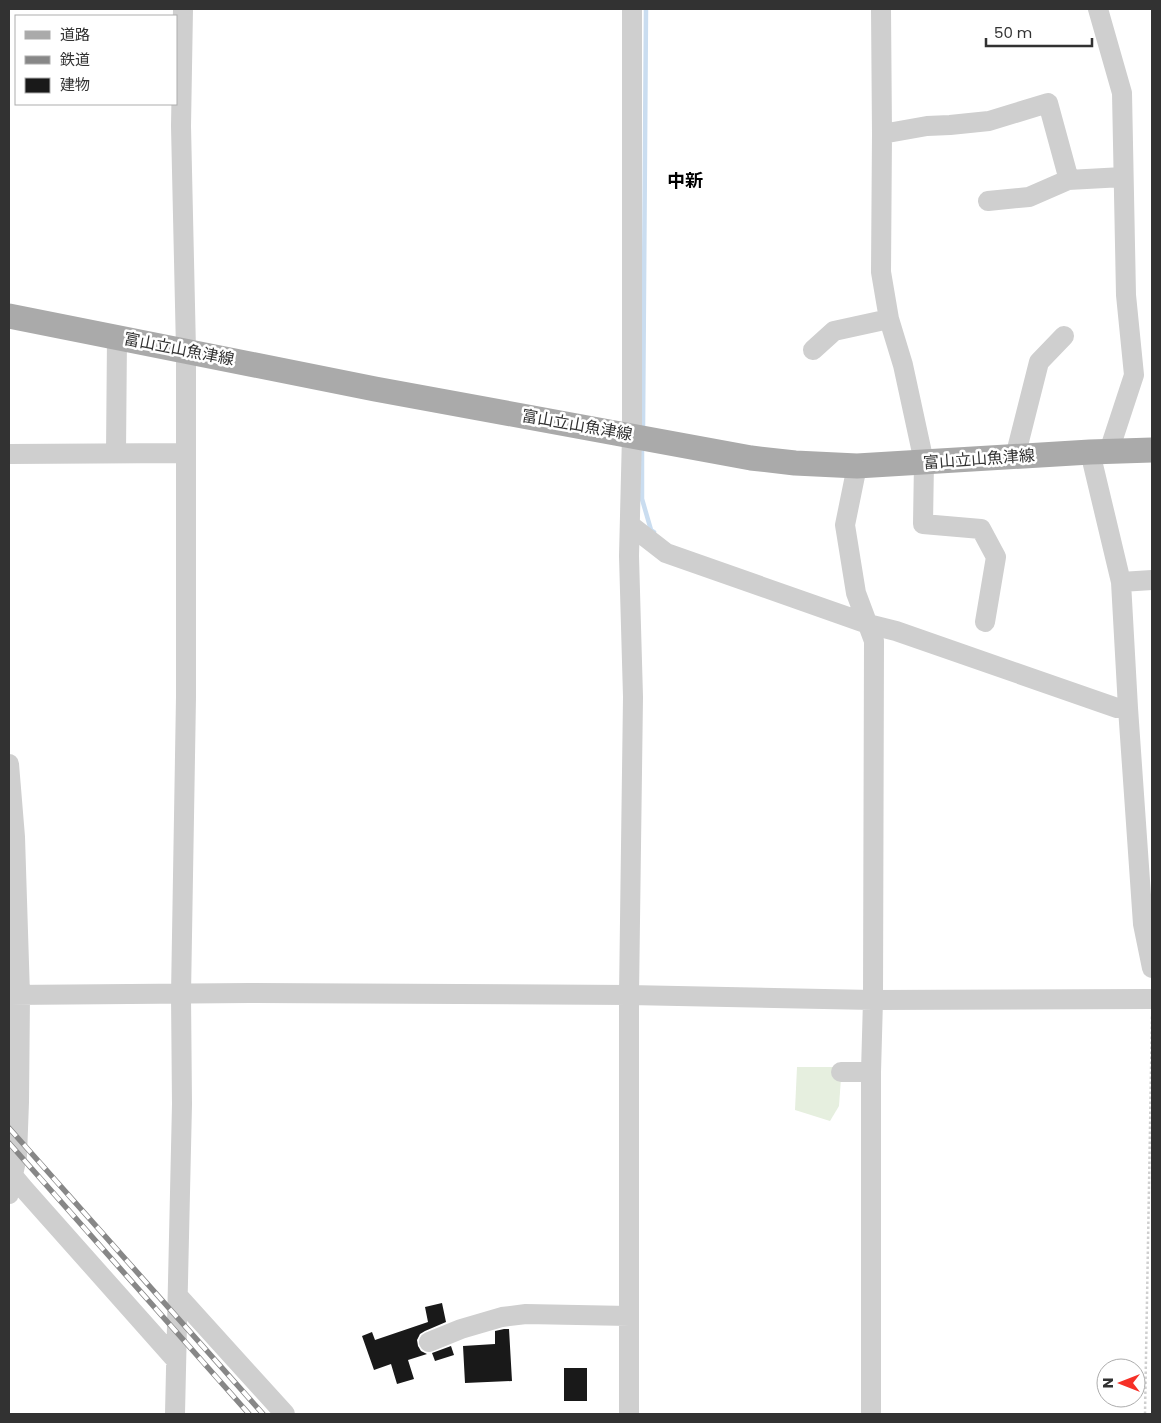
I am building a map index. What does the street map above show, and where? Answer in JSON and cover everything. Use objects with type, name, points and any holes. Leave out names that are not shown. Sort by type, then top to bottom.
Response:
[{"type":"main road","name":"富山立山魚津線","points":[[9,316],[375,388],[751,458],[795,463],[857,466],[1099,451],[1152,450]]},
{"type":"street","points":[[175,1414],[182,1104],[181,994],[186,697],[186,350],[181,126],[183,9]]},
{"type":"street","points":[[629,1414],[629,994],[633,697],[630,525],[632,435],[632,9]]},
{"type":"street","points":[[881,9],[881,272],[889,319],[903,366],[924,462],[923,524],[982,529],[996,557],[985,622]]},
{"type":"street","points":[[1098,9],[1122,93],[1126,295],[1134,375],[1099,451],[1121,582],[1128,708],[1144,832],[1142,924],[1152,968]]},
{"type":"street","points":[[882,134],[926,126],[989,121],[1048,103],[1069,180]]},
{"type":"street","points":[[988,201],[1029,197],[1069,180],[1123,177]]},
{"type":"street","points":[[813,350],[834,332],[889,319]]},
{"type":"street","points":[[1015,457],[1039,362],[1064,336]]},
{"type":"street","points":[[116,453],[117,337]]},
{"type":"street","points":[[9,454],[186,453]]},
{"type":"street","points":[[857,466],[845,525],[856,593],[874,641],[874,1000],[871,1072],[872,1414]]},
{"type":"street","points":[[630,525],[666,553],[1117,708],[1128,708]]},
{"type":"street","points":[[1121,582],[1152,580]]},
{"type":"street","points":[[9,764],[12,837],[14,1108],[17,1156],[10,1180],[36,1203],[176,1360]]},
{"type":"street","points":[[14,995],[270,993],[629,994],[874,1000],[1152,999]]},
{"type":"street","points":[[841,1072],[871,1072]]},
{"type":"street","points":[[178,1296],[285,1414]]},
{"type":"street","points":[[429,1342],[461,1329],[502,1317],[526,1314],[629,1316]]},
{"type":"path","points":[[1145,1414],[1152,999]]},
{"type":"green space","points":[[797,1067],[840,1067],[839,1106],[830,1121],[795,1110]]},
{"type":"building","points":[[442,1303],[446,1322],[420,1334],[417,1340],[421,1351],[427,1354],[408,1360],[414,1379],[397,1384],[391,1364],[374,1370],[362,1336],[372,1332],[375,1340],[428,1322],[425,1307]]},
{"type":"building","points":[[509,1329],[512,1381],[465,1383],[463,1346],[495,1344],[495,1331]]},
{"type":"building","points":[[451,1346],[454,1355],[435,1361],[432,1353]]},
{"type":"building","points":[[564,1368],[587,1368],[587,1401],[564,1401]]},
{"type":"waterway","points":[[643,430],[646,9]]},
{"type":"waterway","points":[[642,445],[642,499],[651,530],[654,532]]},
{"type":"railway","points":[[9,1128],[263,1414]]},
{"type":"railway","points":[[9,1143],[249,1414]]},
{"type":"district","name":"中新","points":[[685,180]]}]
